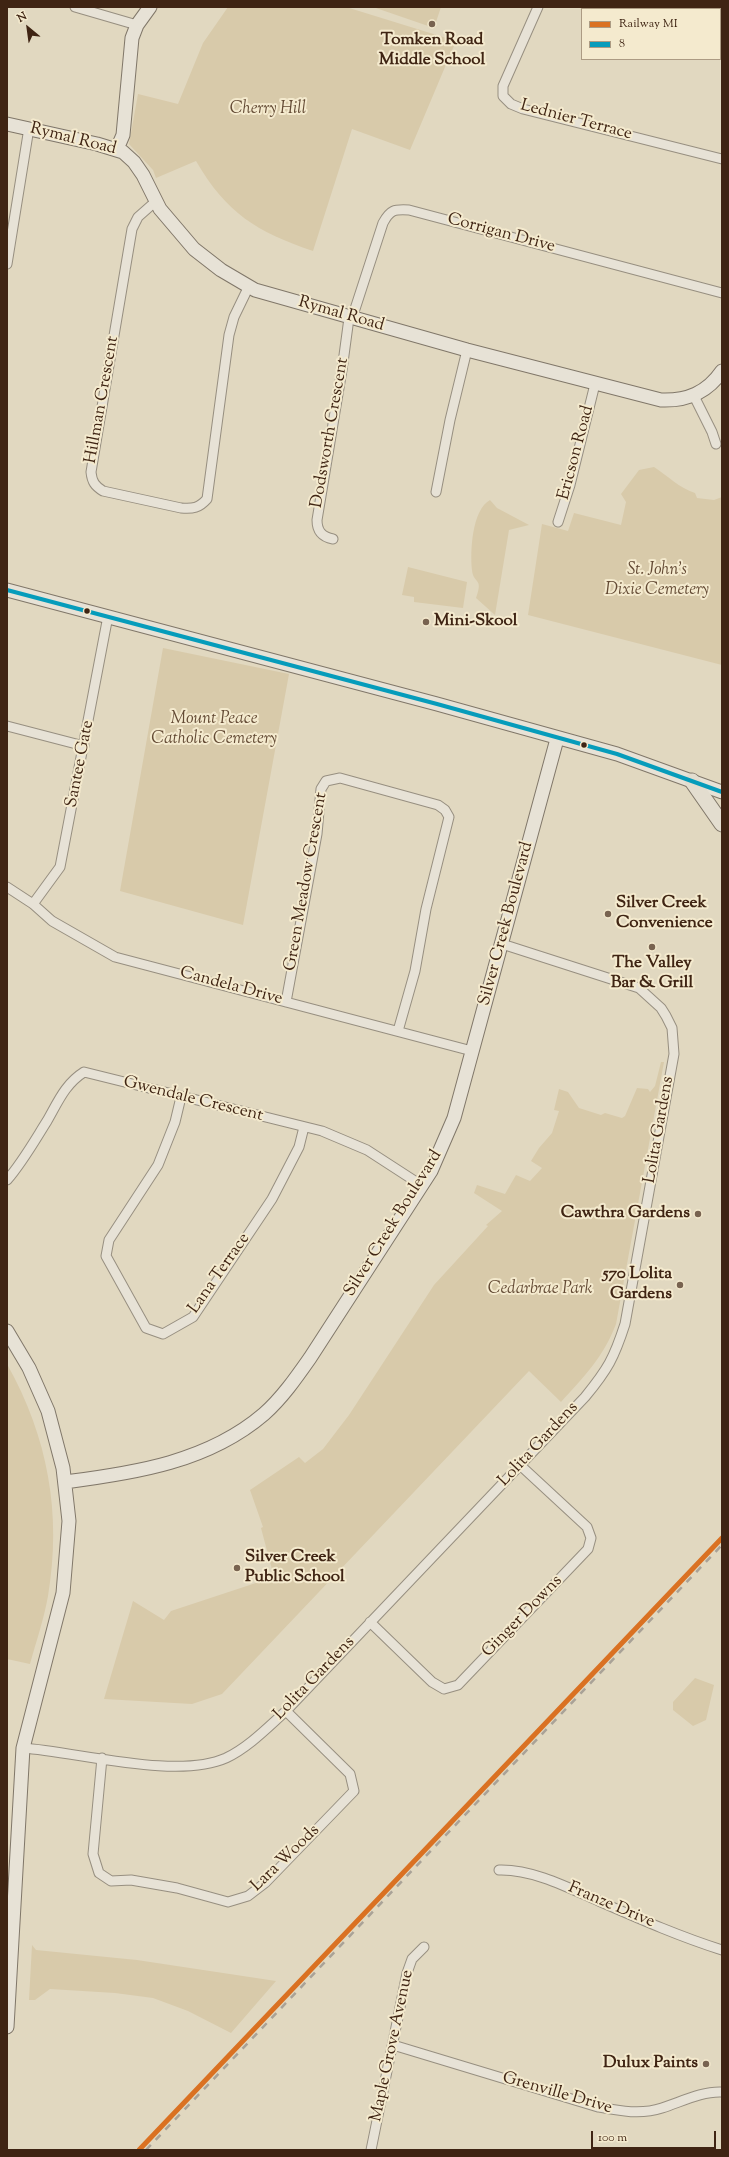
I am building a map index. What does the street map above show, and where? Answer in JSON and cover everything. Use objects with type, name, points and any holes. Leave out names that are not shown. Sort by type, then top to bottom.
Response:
[{"type":"main road","points":[[692,781],[722,824]]},
{"type":"street","points":[[75,7],[137,25]]},
{"type":"street","points":[[117,148],[123,135],[130,51],[137,25],[150,7]]},
{"type":"street","name":"Lednier Terrace","points":[[538,7],[503,86],[503,96],[511,104],[546,115],[722,159]]},
{"type":"street","name":"Rymal Road","points":[[7,124],[117,148],[134,162],[143,175],[155,202],[194,249],[221,270],[255,290],[349,318],[467,350],[661,400],[680,400],[694,396],[710,386],[722,370]]},
{"type":"street","points":[[7,264],[29,128]]},
{"type":"street","name":"Hillman Crescent","points":[[155,202],[138,217],[132,229],[91,472],[92,481],[96,487],[103,491],[181,508],[201,506],[207,499],[230,335],[234,317],[249,286]]},
{"type":"street","name":"Corrigan Drive","points":[[349,318],[355,309],[383,223],[389,212],[395,209],[409,210],[430,215],[722,293]]},
{"type":"street","name":"Dodsworth Crescent","points":[[333,539],[325,537],[321,534],[317,520],[342,370],[349,318]]},
{"type":"street","points":[[436,492],[450,420],[467,350]]},
{"type":"street","name":"Ericson Road","points":[[558,522],[570,485],[595,384]]},
{"type":"street","points":[[694,396],[712,432],[716,444]]},
{"type":"street","points":[[7,590],[437,704],[558,739],[617,754],[722,792]]},
{"type":"street","name":"Santee Gate","points":[[33,904],[60,867],[108,616]]},
{"type":"street","points":[[7,726],[84,746]]},
{"type":"street","name":"Silver Creek Boulevard","points":[[65,1482],[161,1465],[187,1458],[223,1442],[264,1414],[292,1384],[310,1358],[431,1171],[454,1118],[558,739]]},
{"type":"street","name":"Green Meadow Crescent","points":[[286,1002],[317,834],[321,789],[326,781],[340,778],[438,805],[445,810],[449,817],[426,909],[415,971],[398,1031]]},
{"type":"street","name":"Candela Drive","points":[[7,887],[33,904],[52,921],[115,957],[472,1051]]},
{"type":"street","name":"Lolita Gardens","points":[[23,1748],[172,1767],[202,1764],[226,1758],[252,1741],[286,1711],[585,1397],[605,1373],[615,1355],[625,1324],[674,1054],[672,1028],[661,1008],[639,988],[502,944]]},
{"type":"street","name":"Gwendale Crescent","points":[[7,1180],[46,1123],[65,1088],[84,1072],[181,1098],[322,1131],[367,1150],[421,1185]]},
{"type":"street","name":"Lana Terrace","points":[[181,1098],[175,1122],[158,1165],[109,1240],[106,1256],[146,1328],[162,1334],[193,1317],[272,1200],[299,1147],[304,1127]]},
{"type":"street","points":[[7,1331],[29,1368],[48,1411],[65,1482],[69,1521],[63,1593],[23,1748],[9,1966],[7,2027]]},
{"type":"street","name":"Ginger Downs","points":[[370,1622],[432,1682],[444,1689],[458,1685],[588,1549],[591,1538],[587,1528],[520,1465]]},
{"type":"street","name":"Lara Woods","points":[[102,1758],[93,1854],[99,1874],[110,1880],[131,1880],[177,1888],[228,1902],[248,1896],[265,1883],[354,1791],[350,1774],[286,1711]]},
{"type":"street","name":"Franze Drive","points":[[499,1870],[511,1870],[556,1882],[668,1931],[722,1950]]},
{"type":"street","name":"Maple Grove Avenue","points":[[371,2150],[407,1973],[412,1959],[424,1947]]},
{"type":"street","name":"Grenville Drive","points":[[393,2045],[598,2107],[624,2112],[663,2108],[692,2097],[722,2092]]},
{"type":"green space","name":"Cherry Hill","points":[[228,7],[346,7],[456,41],[410,150],[352,129],[313,251],[275,236],[259,228],[245,218],[231,207],[219,194],[207,179],[196,161],[156,178],[153,170],[129,144],[138,94],[178,104],[203,43]]},
{"type":"green space","points":[[373,7],[441,7],[434,28]]},
{"type":"green space","name":"St. John’s Dixie Cemetery","points":[[654,467],[679,485],[695,493],[697,498],[714,500],[722,497],[722,665],[528,615],[542,524],[568,531],[574,513],[621,525],[626,502],[621,494],[639,470]]},
{"type":"green space","points":[[490,500],[497,508],[529,525],[509,530],[495,615],[476,598],[479,584],[474,577],[471,562],[472,542],[479,512]]},
{"type":"green space","points":[[408,567],[467,582],[463,608],[414,602],[414,597],[402,595]]},
{"type":"green space","name":"Mount Peace Catholic Cemetery","points":[[163,648],[289,674],[243,925],[120,891]]},
{"type":"green space","name":"Cedarbrae Park","points":[[661,1062],[664,1062],[616,1324],[606,1346],[593,1366],[578,1384],[561,1402],[529,1371],[222,1694],[192,1704],[104,1699],[133,1601],[164,1620],[171,1611],[274,1577],[261,1528],[263,1527],[250,1490],[299,1457],[305,1463],[323,1449],[349,1415],[434,1285],[488,1226],[486,1225],[502,1211],[474,1193],[477,1185],[505,1194],[516,1175],[530,1181],[542,1168],[531,1161],[539,1148],[552,1133],[559,1111],[554,1110],[559,1089],[568,1092],[579,1108],[601,1115],[605,1113],[622,1118],[625,1116],[637,1088],[648,1089],[650,1092],[655,1086]]},
{"type":"green space","points":[[7,1364],[33,1420],[42,1448],[52,1506],[52,1565],[48,1596],[30,1664],[7,1659]]},
{"type":"green space","points":[[695,1678],[714,1685],[706,1720],[693,1726],[673,1710],[673,1702]]},
{"type":"green space","points":[[32,1945],[36,1950],[137,1960],[276,1981],[231,2033],[188,2011],[153,1998],[115,1993],[50,1989],[35,2000],[29,2000]]},
{"type":"railway","points":[[146,2150],[722,1545]]},
{"type":"rail line","name":"MI","points":[[139,2150],[722,1538]]},
{"type":"transit line","name":"8","points":[[7,590],[437,704],[617,754],[722,792]]},
{"type":"place","name":"Tomken Road Middle School","points":[[432,24]]},
{"type":"place","name":"Mini-Skool","points":[[426,622]]},
{"type":"place","name":"Silver Creek Convenience","points":[[608,914]]},
{"type":"place","name":"The Valley Bar & Grill","points":[[652,947]]},
{"type":"place","name":"Cawthra Gardens","points":[[698,1214]]},
{"type":"place","name":"570 Lolita Gardens","points":[[680,1285]]},
{"type":"place","name":"Silver Creek Public School","points":[[237,1568]]},
{"type":"place","name":"Dulux Paints","points":[[706,2064]]}]
